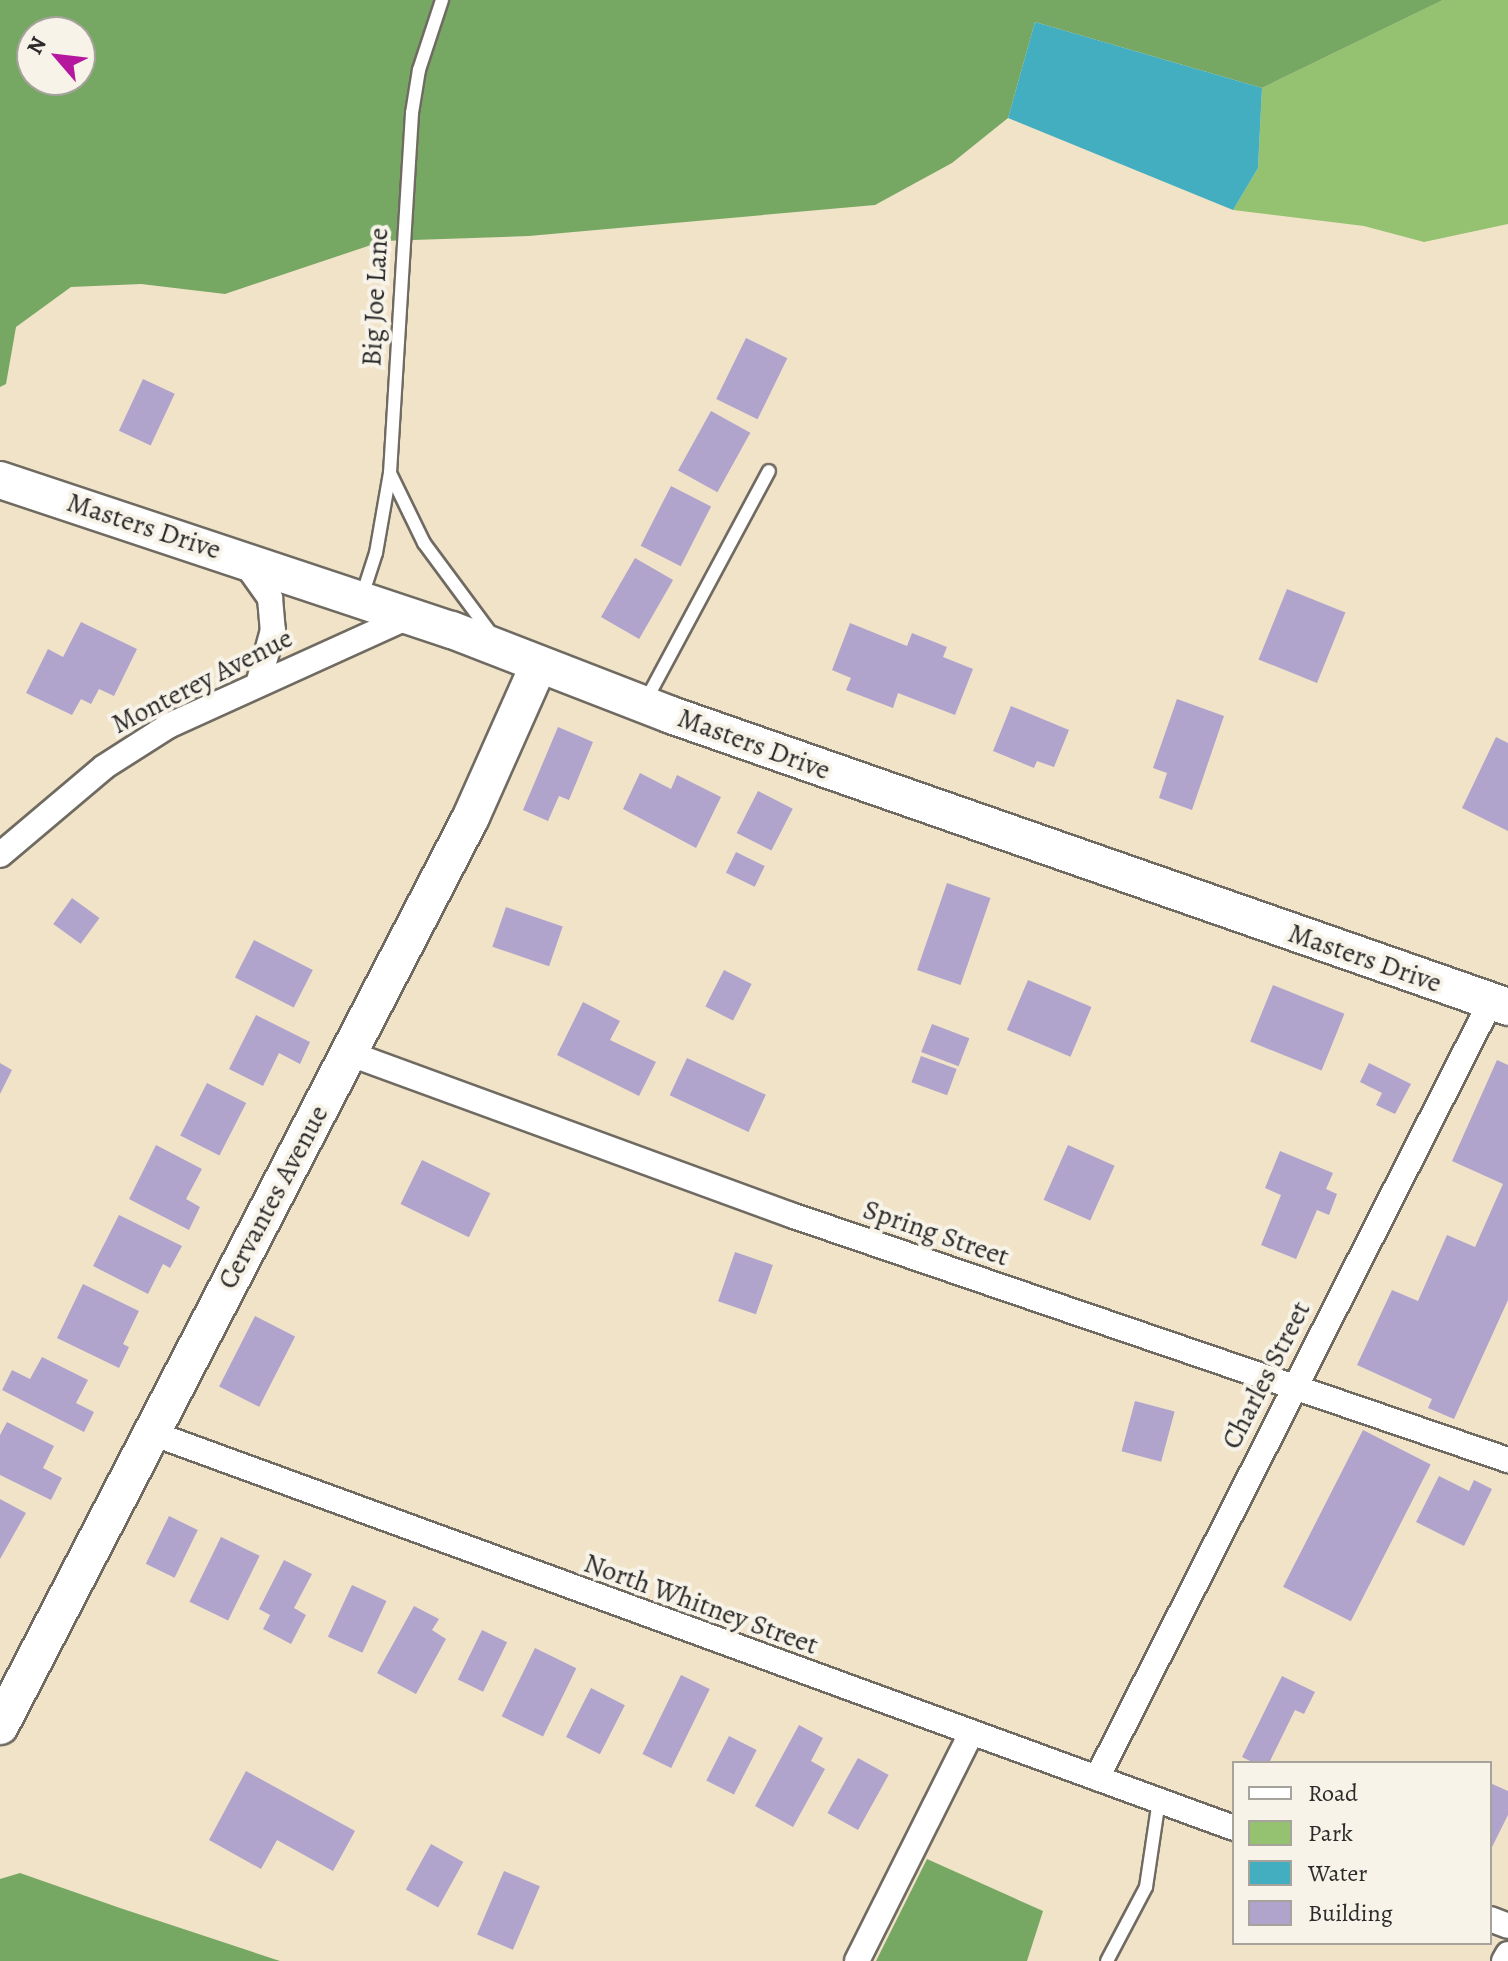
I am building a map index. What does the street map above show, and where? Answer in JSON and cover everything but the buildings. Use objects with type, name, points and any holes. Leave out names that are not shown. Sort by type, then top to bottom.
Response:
[{"type":"street","name":"Masters Drive","points":[[0,480],[410,616],[643,704],[1499,1004]]},
{"type":"street","points":[[242,558],[270,598],[273,630],[259,681]]},
{"type":"street","name":"Monterey Avenue","points":[[0,855],[104,767],[168,726],[259,681],[410,616]]},
{"type":"street","name":"Cervantes Avenue","points":[[0,1726],[149,1432],[471,817],[539,664]]},
{"type":"street","name":"Charles Street","points":[[1097,1778],[1293,1386],[1499,1004]]},
{"type":"street","name":"Spring Street","points":[[348,1053],[791,1215],[1508,1460]]},
{"type":"street","name":"North Whitney Street","points":[[149,1432],[1232,1827]]},
{"type":"street","points":[[857,1961],[971,1733]]},
{"type":"street","points":[[1504,1961],[1508,1954]]},
{"type":"lane","name":"Big Joe Lane","points":[[361,599],[376,553],[390,473],[412,113],[419,70],[442,0]]},
{"type":"lane","points":[[643,704],[769,471]]},
{"type":"lane","points":[[390,473],[424,543],[504,651]]},
{"type":"lane","points":[[1107,1961],[1146,1887],[1159,1800]]},
{"type":"green space","points":[[0,0],[1443,0],[1262,88],[1035,22],[1008,118],[952,163],[875,205],[529,236],[383,241],[225,294],[141,284],[71,287],[16,327],[6,384],[0,387]]},
{"type":"green space","points":[[1443,0],[1508,0],[1508,224],[1424,242],[1364,226],[1233,210],[1258,168],[1262,88]]},
{"type":"green space","points":[[927,1859],[1043,1911],[1027,1961],[876,1961]]},
{"type":"green space","points":[[20,1873],[280,1961],[0,1961],[0,1879]]},
{"type":"water","points":[[1035,22],[1262,88],[1258,168],[1233,210],[1008,118]]}]
